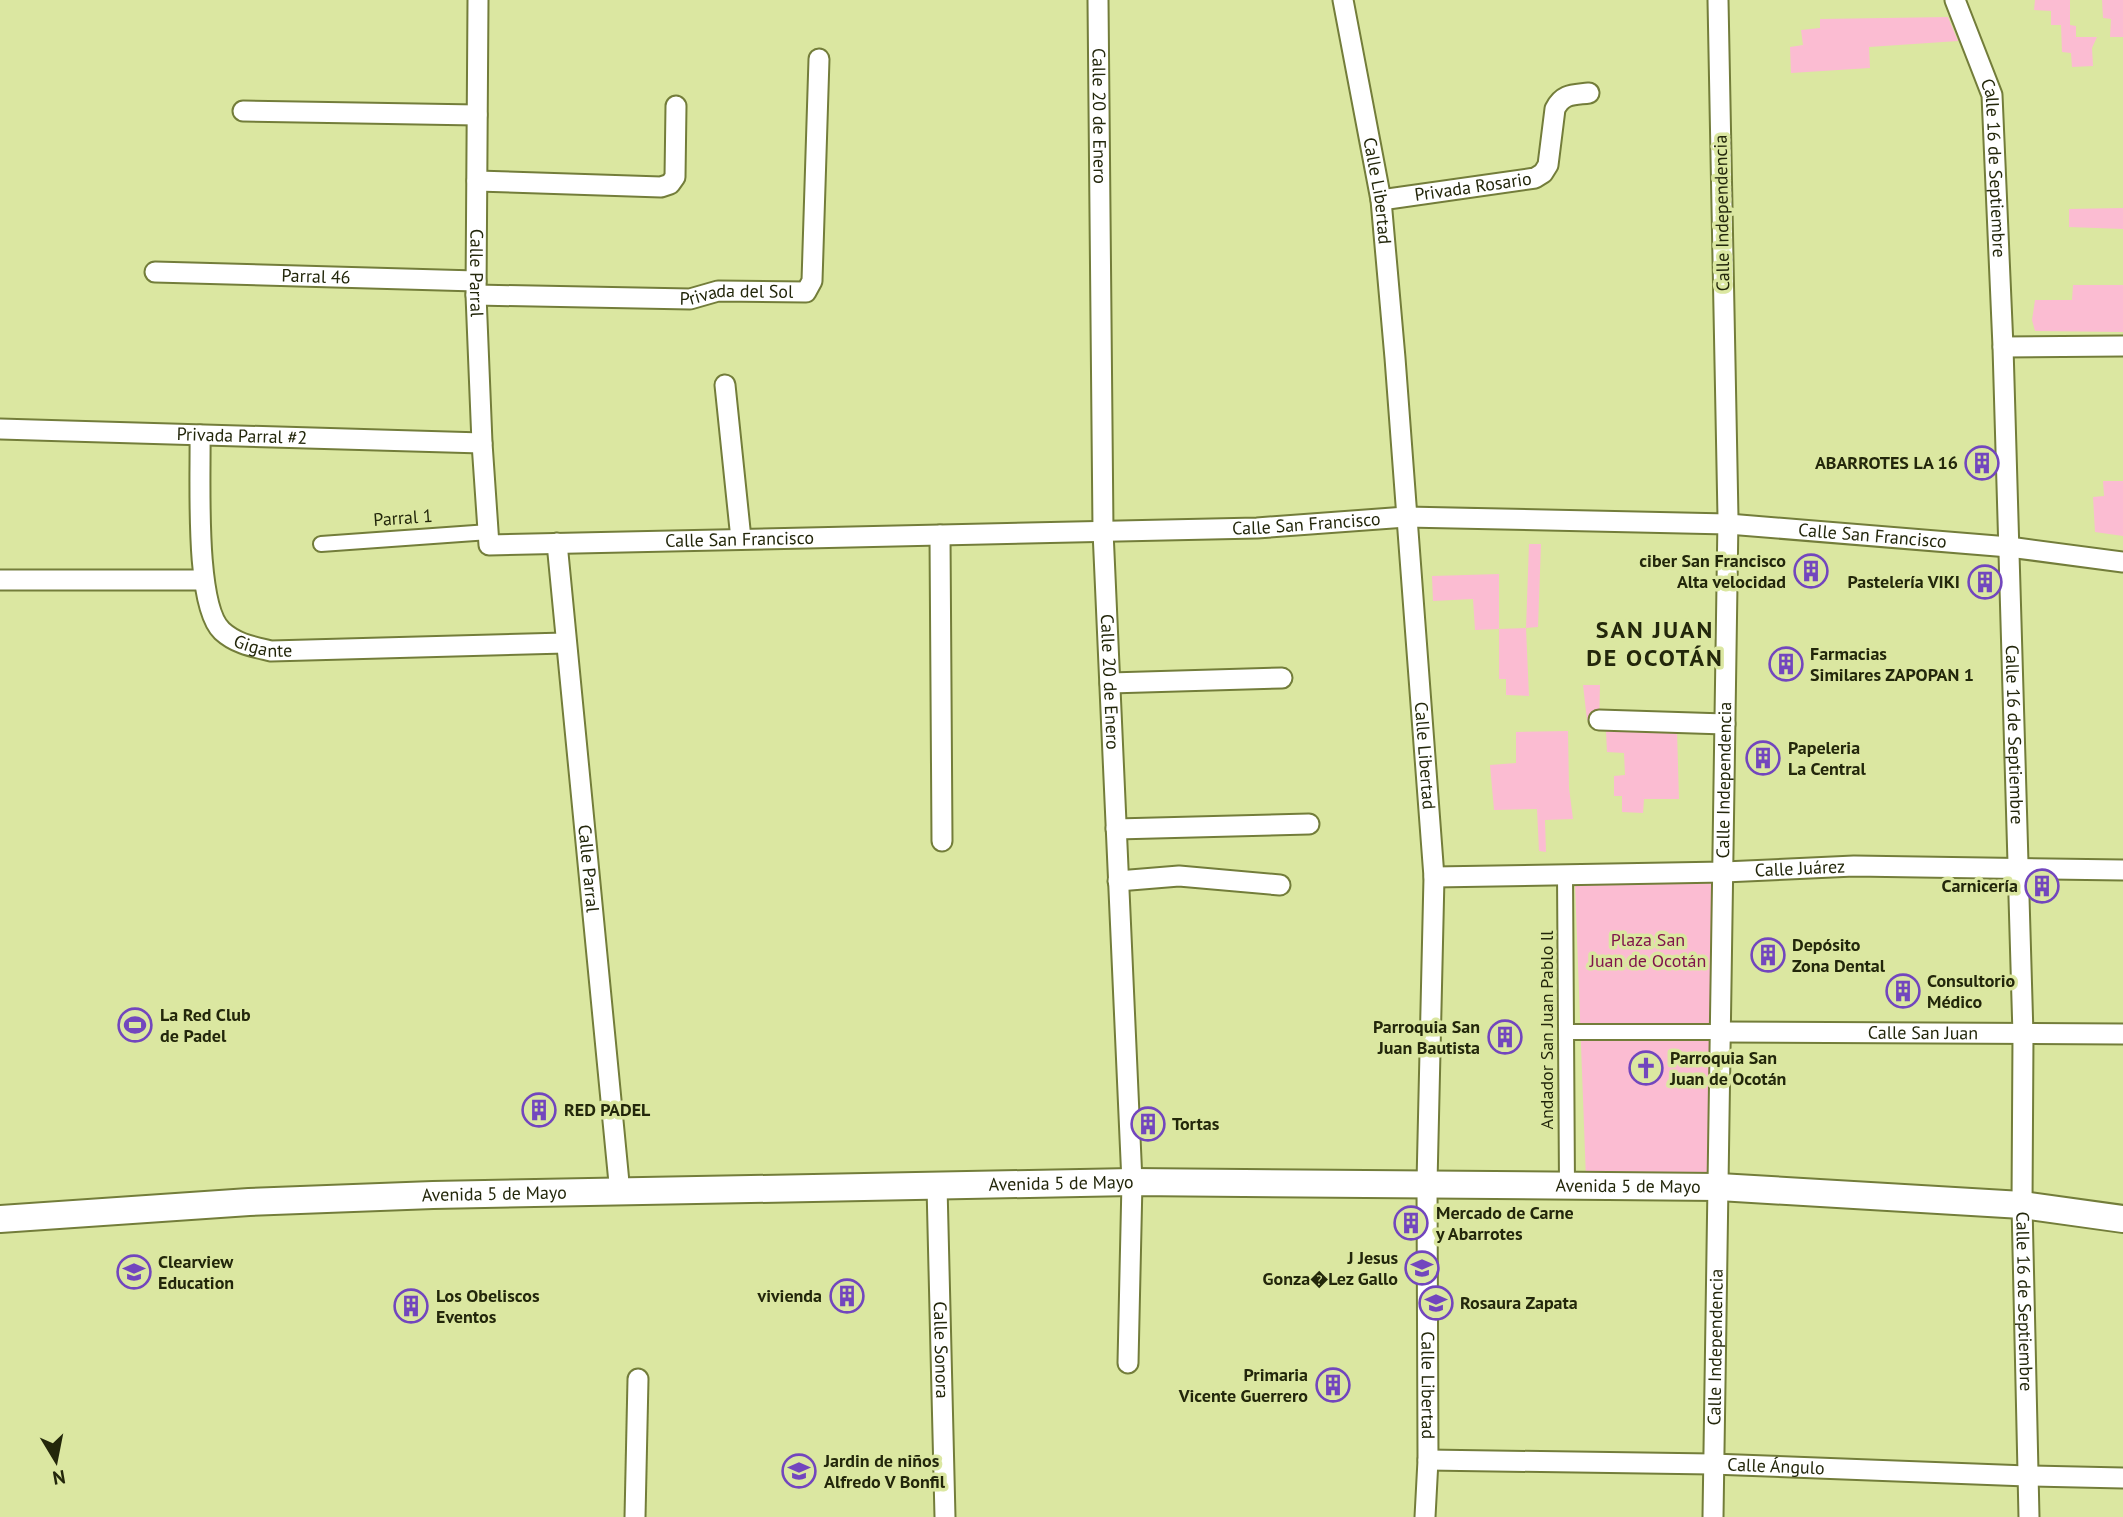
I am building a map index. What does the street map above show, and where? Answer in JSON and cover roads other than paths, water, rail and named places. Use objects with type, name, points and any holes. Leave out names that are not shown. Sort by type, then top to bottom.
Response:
[{"type":"main road","name":"Avenida 5 de Mayo","points":[[0,1219],[249,1202],[433,1195],[1132,1182],[1719,1187],[2022,1205],[2123,1219]]},
{"type":"street","name":"Calle Parral","points":[[478,0],[476,288],[489,538]]},
{"type":"street","name":"Calle 20 de Enero","points":[[1098,0],[1103,531],[1132,1182],[1128,1363]]},
{"type":"street","name":"Calle Libertad","points":[[1343,0],[1381,200],[1434,877],[1427,1183],[1428,1460],[1425,1517]]},
{"type":"street","name":"Calle Independencia","points":[[1713,1517],[1728,524],[1718,0]]},
{"type":"street","name":"Calle 16 de Septiembre","points":[[1955,0],[1992,95],[2003,346],[2023,1035],[2022,1205],[2029,1517]]},
{"type":"street","name":"Privada del Sol","points":[[476,288],[690,299],[718,291],[806,292],[812,281],[819,60]]},
{"type":"street","name":"Privada Rosario","points":[[1381,200],[1535,178],[1543,173],[1548,165],[1559,101],[1567,95],[1589,93]]},
{"type":"street","points":[[477,181],[661,187],[670,184],[675,177],[676,106]]},
{"type":"street","points":[[243,111],[477,115]]},
{"type":"street","name":"Parral 46","points":[[155,272],[476,288]]},
{"type":"street","points":[[2003,346],[2123,346]]},
{"type":"street","points":[[725,385],[741,539]]},
{"type":"street","name":"Privada Parral #2","points":[[0,429],[482,443]]},
{"type":"street","name":"Gigante","points":[[200,435],[203,580],[220,630],[243,645],[271,651],[565,643]]},
{"type":"street","name":"Calle San Francisco","points":[[489,538],[557,543],[1257,528],[1406,517],[1728,524],[2009,547],[2123,562]]},
{"type":"street","points":[[940,535],[943,841]]},
{"type":"street","name":"Parral 1","points":[[321,544],[489,538]]},
{"type":"street","name":"Calle Parral","points":[[557,543],[620,1193]]},
{"type":"street","points":[[0,580],[203,580]]},
{"type":"street","points":[[1110,683],[1282,678]]},
{"type":"street","points":[[1599,720],[1726,724]]},
{"type":"street","points":[[1116,829],[1308,824]]},
{"type":"street","name":"Calle Juárez","points":[[1434,877],[1724,872],[1854,866],[2123,870]]},
{"type":"street","name":"Andador San Juan Pablo ll","points":[[1565,875],[1567,1185]]},
{"type":"street","points":[[1118,881],[1179,876],[1280,885]]},
{"type":"street","points":[[1566,1032],[1722,1032]]},
{"type":"street","name":"Calle San Juan","points":[[1722,1032],[2123,1034]]},
{"type":"street","name":"Calle Sonora","points":[[937,1186],[945,1517]]},
{"type":"street","points":[[635,1517],[638,1379]]},
{"type":"street","name":"Calle Ángulo","points":[[1428,1460],[1713,1464],[2123,1478]]},
{"type":"place","name":"ABARROTES LA 16","points":[[1982,463]]},
{"type":"place","name":"ciber San Francisco Alta velocidad","points":[[1811,571]]},
{"type":"place","name":"Pastelería VIKI","points":[[1985,582]]},
{"type":"place","name":"Farmacias Similares ZAPOPAN 1","points":[[1786,664]]},
{"type":"place","name":"Papeleria La Central","points":[[1763,758]]},
{"type":"place","name":"Carnicería","points":[[2042,886]]},
{"type":"place","name":"Depósito Zona Dental","points":[[1768,955]]},
{"type":"place","name":"Consultorio Médico","points":[[1903,991]]},
{"type":"place","name":"La Red Club de Padel","points":[[135,1025]]},
{"type":"place","name":"Parroquia San Juan Bautista","points":[[1505,1037]]},
{"type":"place","name":"Parroquia San Juan de Ocotán","points":[[1646,1068]]},
{"type":"place","name":"RED PADEL","points":[[539,1110]]},
{"type":"place","name":"Tortas","points":[[1148,1124]]},
{"type":"place","name":"Mercado de Carne y Abarrotes","points":[[1411,1223]]},
{"type":"place","name":"J Jesus Gonza�Lez Gallo","points":[[1422,1268]]},
{"type":"place","name":"Clearview Education","points":[[134,1272]]},
{"type":"place","name":"vivienda","points":[[847,1296]]},
{"type":"place","name":"Rosaura Zapata","points":[[1436,1303]]},
{"type":"place","name":"Los Obeliscos Eventos","points":[[411,1306]]},
{"type":"place","name":"Primaria Vicente Guerrero","points":[[1333,1385]]},
{"type":"place","name":"Jardin de niños Alfredo V Bonfil","points":[[799,1471]]},
{"type":"district","name":"SAN JUAN DE OCOTÁN","points":[[1655,644]]},
{"type":"park label","name":"Plaza San Juan de Ocotán","points":[[1648,950]]}]
